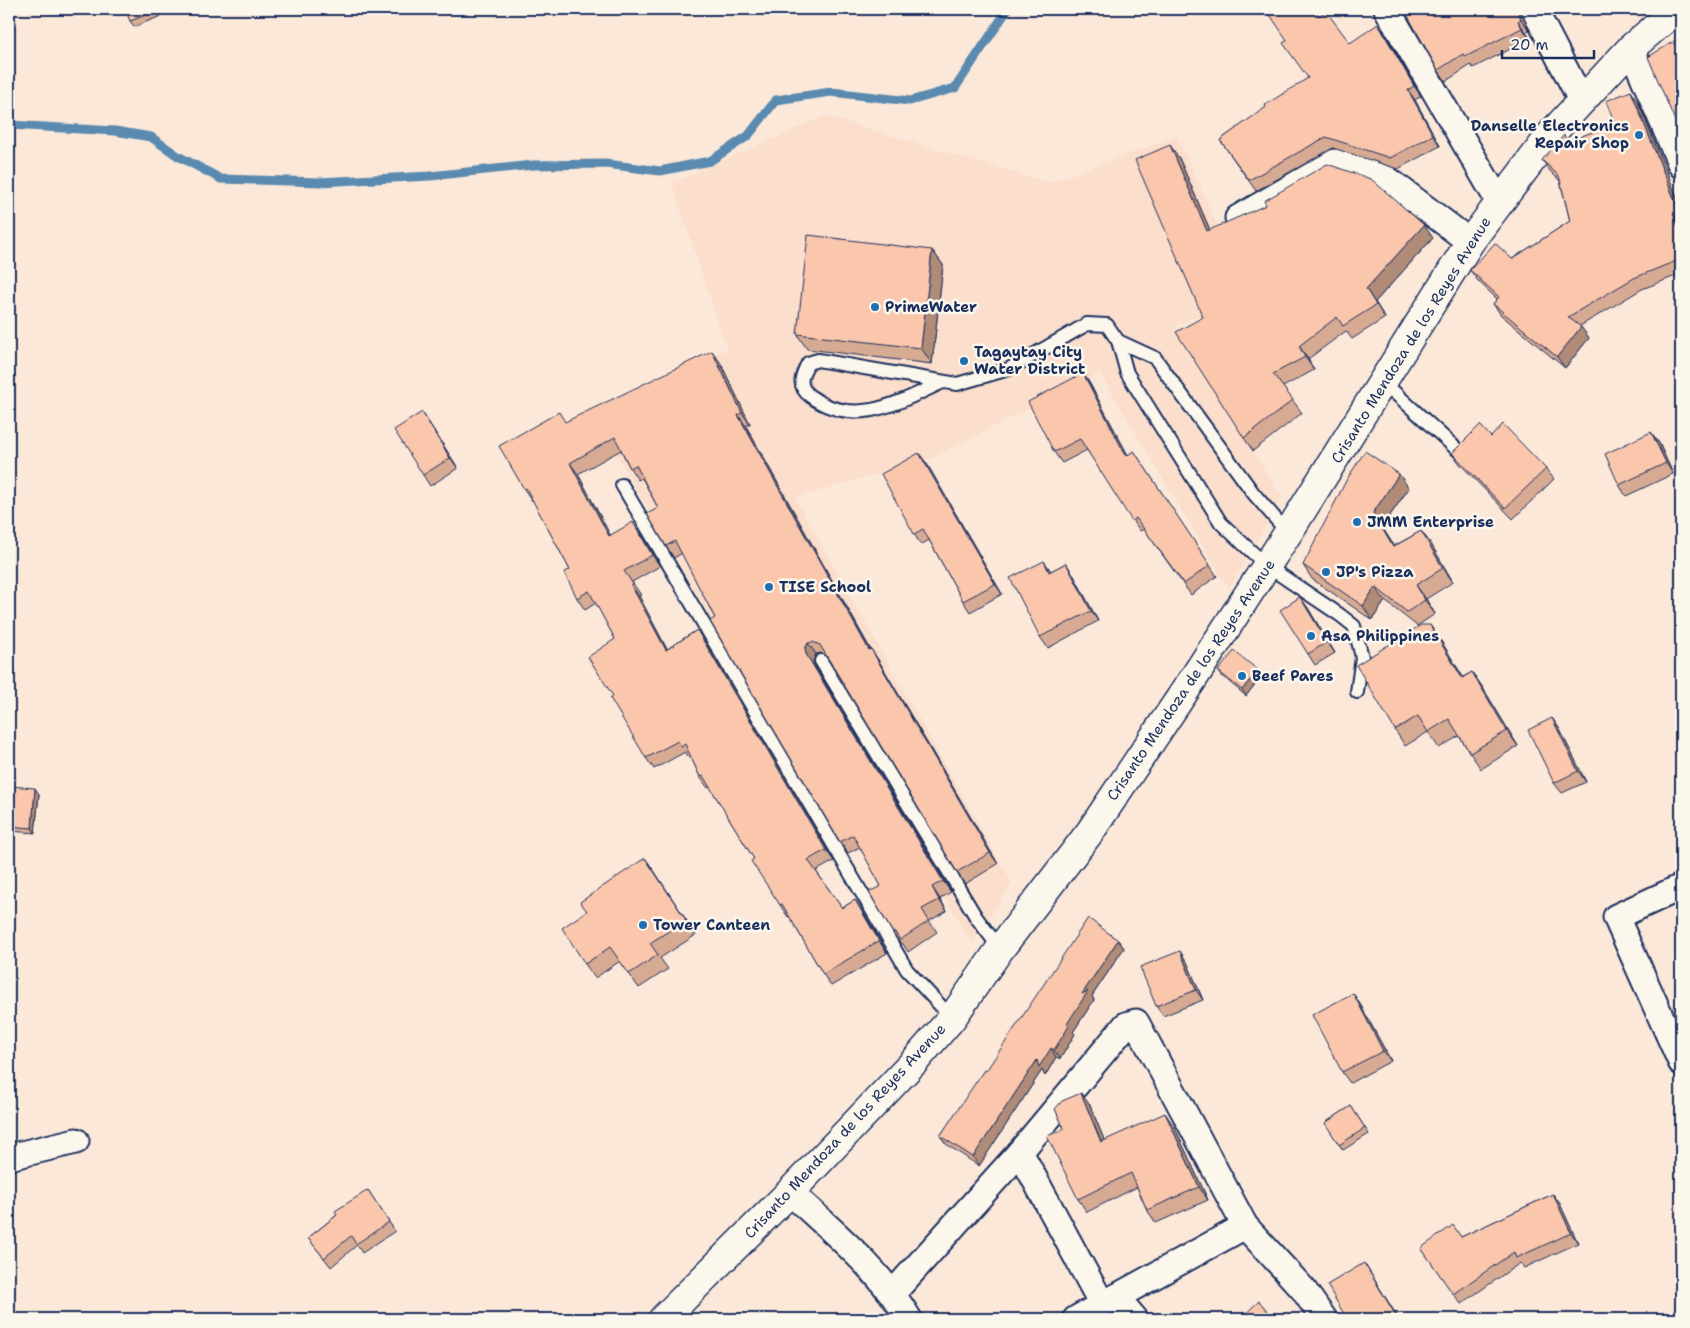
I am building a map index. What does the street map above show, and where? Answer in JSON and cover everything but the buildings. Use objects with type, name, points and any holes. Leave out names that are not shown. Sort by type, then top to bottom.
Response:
[{"type":"main road","name":"Crisanto Mendoza de los Reyes Avenue","points":[[663,1319],[790,1192],[914,1062],[952,1018],[1000,949],[1090,832],[1288,533],[1470,242],[1552,133],[1631,48],[1677,9]]},
{"type":"street","points":[[1387,9],[1499,202]]},
{"type":"street","points":[[1534,9],[1582,100]]},
{"type":"street","points":[[1631,48],[1681,165]]},
{"type":"street","points":[[1238,218],[1335,162],[1387,179],[1470,242]]},
{"type":"street","points":[[1681,887],[1616,917],[1681,1062]]},
{"type":"street","points":[[893,1293],[1020,1152],[1126,1025],[1136,1022],[1245,1226],[1303,1290],[1324,1319]]},
{"type":"street","points":[[9,1157],[76,1141]]},
{"type":"street","points":[[1020,1152],[1109,1300],[1135,1319]]},
{"type":"street","points":[[790,1192],[858,1256],[893,1293],[909,1319]]},
{"type":"street","points":[[1076,1319],[1245,1226]]},
{"type":"lane","points":[[943,382],[884,408],[855,413],[824,406],[806,393],[801,385],[800,376],[808,363],[818,360],[957,384],[1009,369],[1087,324],[1107,325],[1118,341],[1127,373],[1221,523],[1266,566],[1354,626],[1362,657],[1358,692]]},
{"type":"lane","points":[[1118,341],[1155,358],[1254,494],[1288,533]]},
{"type":"lane","points":[[1383,382],[1461,453]]},
{"type":"lane","points":[[622,485],[907,970],[952,1018]]},
{"type":"lane","points":[[821,661],[976,917],[1000,949]]},
{"type":"shaded area","name":"Tagaytay City Water District","points":[[825,116],[1049,183],[1177,136],[1247,291],[1175,327],[1282,497],[1229,589],[1100,373],[931,458],[795,498],[1012,883],[972,944],[819,676],[760,705],[593,414],[727,349],[672,183]]},
{"type":"waterway","points":[[9,125],[115,131],[151,137],[178,156],[221,179],[320,182],[430,176],[533,165],[606,164],[660,171],[710,161],[748,136],[776,100],[831,92],[910,101],[955,88],[1008,9]]},
{"type":"place","name":"Danselle Electronics Repair Shop","points":[[1639,135]]},
{"type":"place","name":"PrimeWater","points":[[875,307]]},
{"type":"place","name":"Tagaytay City Water District","points":[[964,361]]},
{"type":"place","name":"JMM Enterprise","points":[[1357,522]]},
{"type":"place","name":"JP's Pizza","points":[[1326,572]]},
{"type":"place","name":"TISE School","points":[[769,587]]},
{"type":"place","name":"Asa Philippines","points":[[1311,636]]},
{"type":"place","name":"Beef Pares","points":[[1242,676]]},
{"type":"place","name":"Tower Canteen","points":[[643,925]]}]
